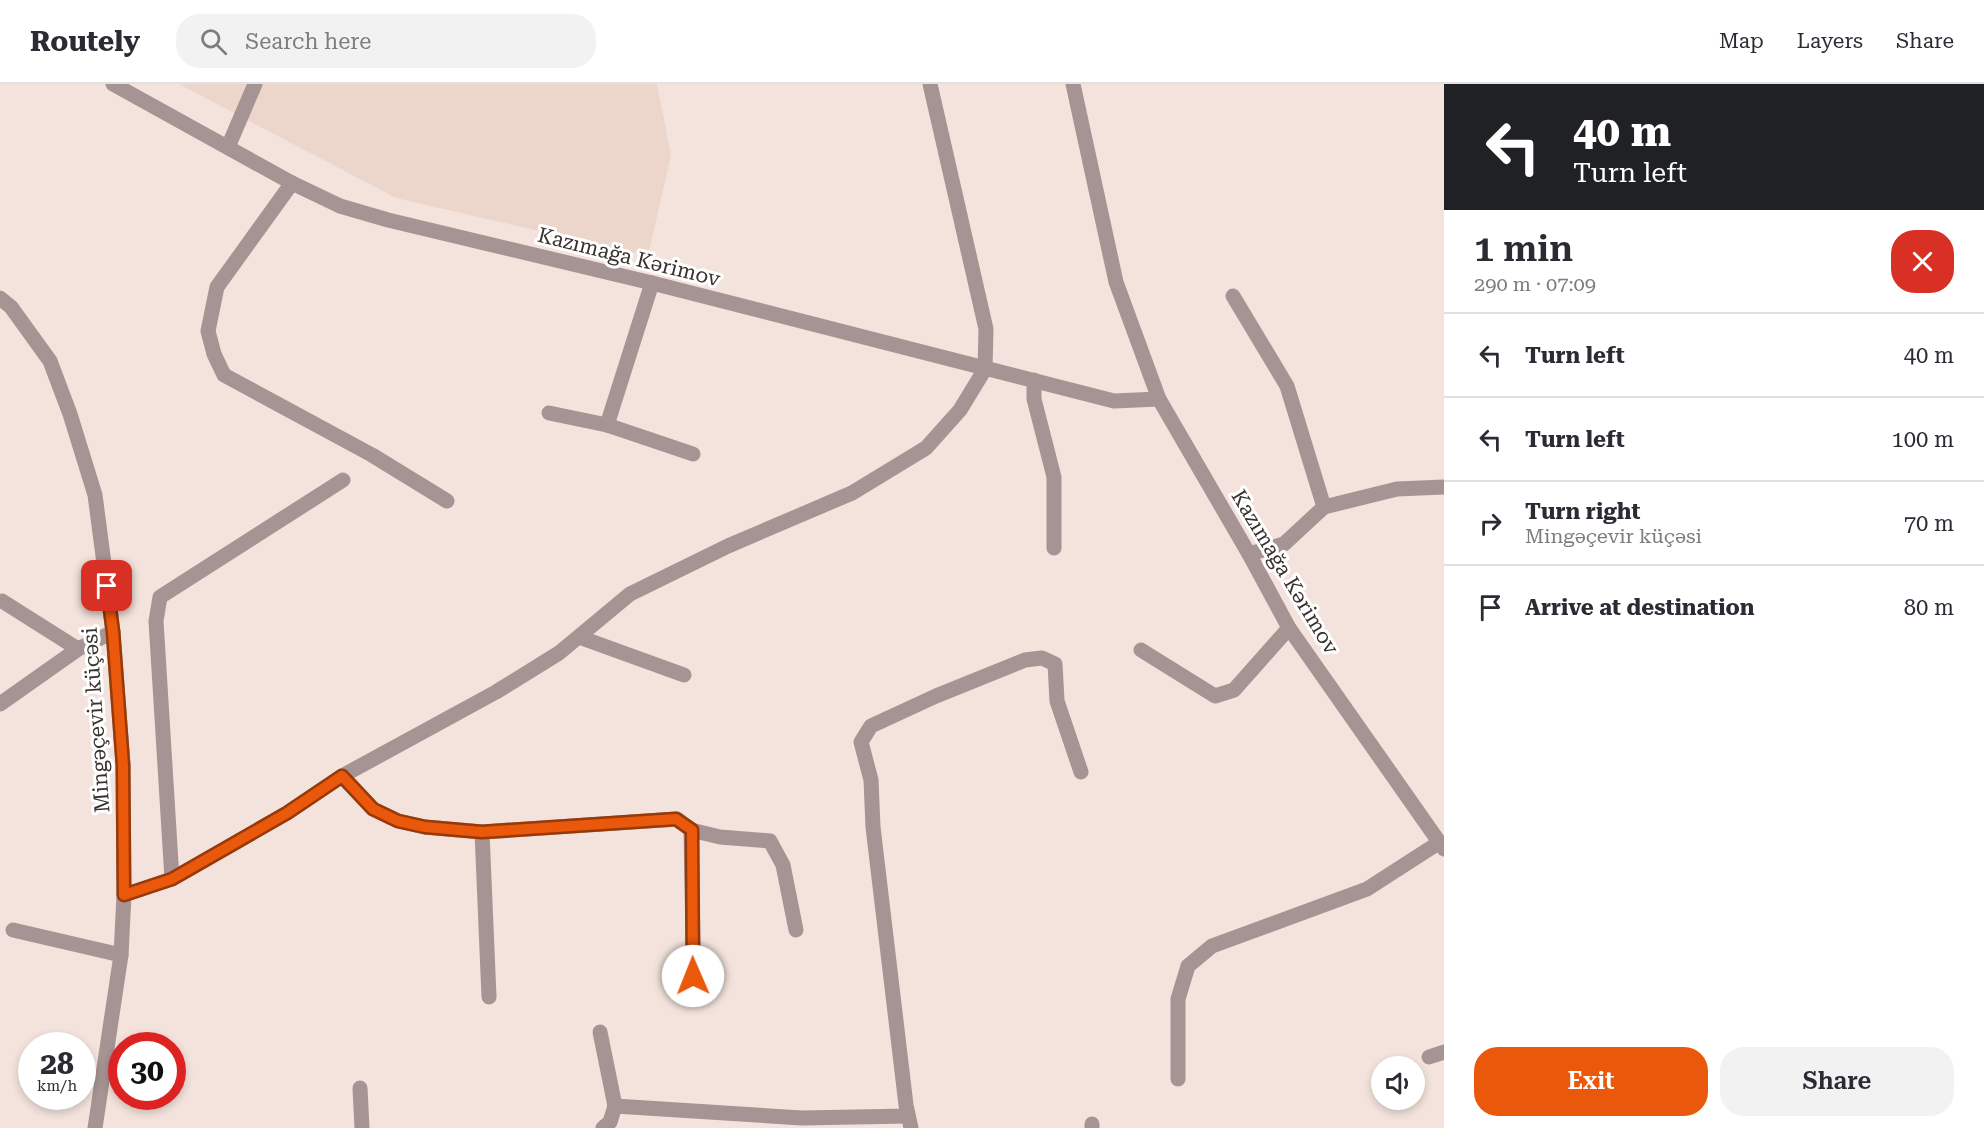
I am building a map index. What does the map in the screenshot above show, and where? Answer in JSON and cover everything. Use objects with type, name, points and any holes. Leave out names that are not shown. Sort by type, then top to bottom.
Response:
[{"type":"street","name":"Kazımağa Kərimov","points":[[113,84],[292,183],[340,206],[388,220],[652,283],[1114,401],[1159,399]]},
{"type":"street","points":[[228,147],[255,84]]},
{"type":"street","points":[[124,895],[172,879],[287,813],[342,776],[496,692],[559,653],[630,594],[728,546],[852,493],[926,448],[960,410],[985,369],[986,329],[930,84]]},
{"type":"street","name":"Kazımağa Kərimov","points":[[1073,84],[1116,282],[1159,399],[1289,628],[1442,845]]},
{"type":"street","points":[[292,183],[217,287],[208,330],[214,354],[224,375],[372,455],[447,501]]},
{"type":"street","points":[[607,424],[652,283]]},
{"type":"street","points":[[1233,296],[1287,386],[1324,507]]},
{"type":"street","name":"Mingəçevir küçəsi","points":[[0,298],[11,307],[50,361],[70,414],[95,495],[113,632],[123,765],[124,895],[121,955],[95,1128]]},
{"type":"street","points":[[1034,380],[1034,399],[1054,477],[1054,548]]},
{"type":"street","points":[[549,413],[607,424],[693,454]]},
{"type":"street","points":[[172,879],[156,621],[160,597],[343,480]]},
{"type":"street","points":[[1249,554],[1284,544],[1324,507],[1397,489],[1444,487]]},
{"type":"street","points":[[2,602],[78,650]]},
{"type":"street","points":[[1141,650],[1215,696],[1234,690],[1289,628]]},
{"type":"street","points":[[0,704],[78,650],[113,632]]},
{"type":"street","points":[[579,637],[684,675]]},
{"type":"street","points":[[615,1106],[802,1118],[910,1122],[873,827],[871,780],[861,742],[871,726],[936,696],[1025,660],[1042,658],[1055,664],[1057,701],[1081,772]]},
{"type":"street","points":[[342,776],[373,809],[398,821],[425,827],[482,832],[676,819],[692,830],[720,837],[770,842],[783,865],[796,930]]},
{"type":"street","points":[[692,830],[694,998]]},
{"type":"street","points":[[482,832],[489,997]]},
{"type":"street","points":[[1178,1079],[1178,999],[1188,966],[1212,946],[1366,889],[1442,845]]},
{"type":"street","points":[[13,930],[121,955]]},
{"type":"street","points":[[600,1032],[615,1106],[609,1122],[603,1128]]},
{"type":"street","points":[[1429,1057],[1444,1052]]},
{"type":"street","points":[[360,1088],[362,1128]]},
{"type":"shaded area","points":[[179,84],[657,84],[671,155],[648,256],[396,198]]},
{"type":"route","points":[[107,586],[113,632],[123,765],[124,895],[172,879],[287,813],[342,776],[373,809],[398,821],[425,827],[482,832],[676,819],[692,830],[693,976]]}]
